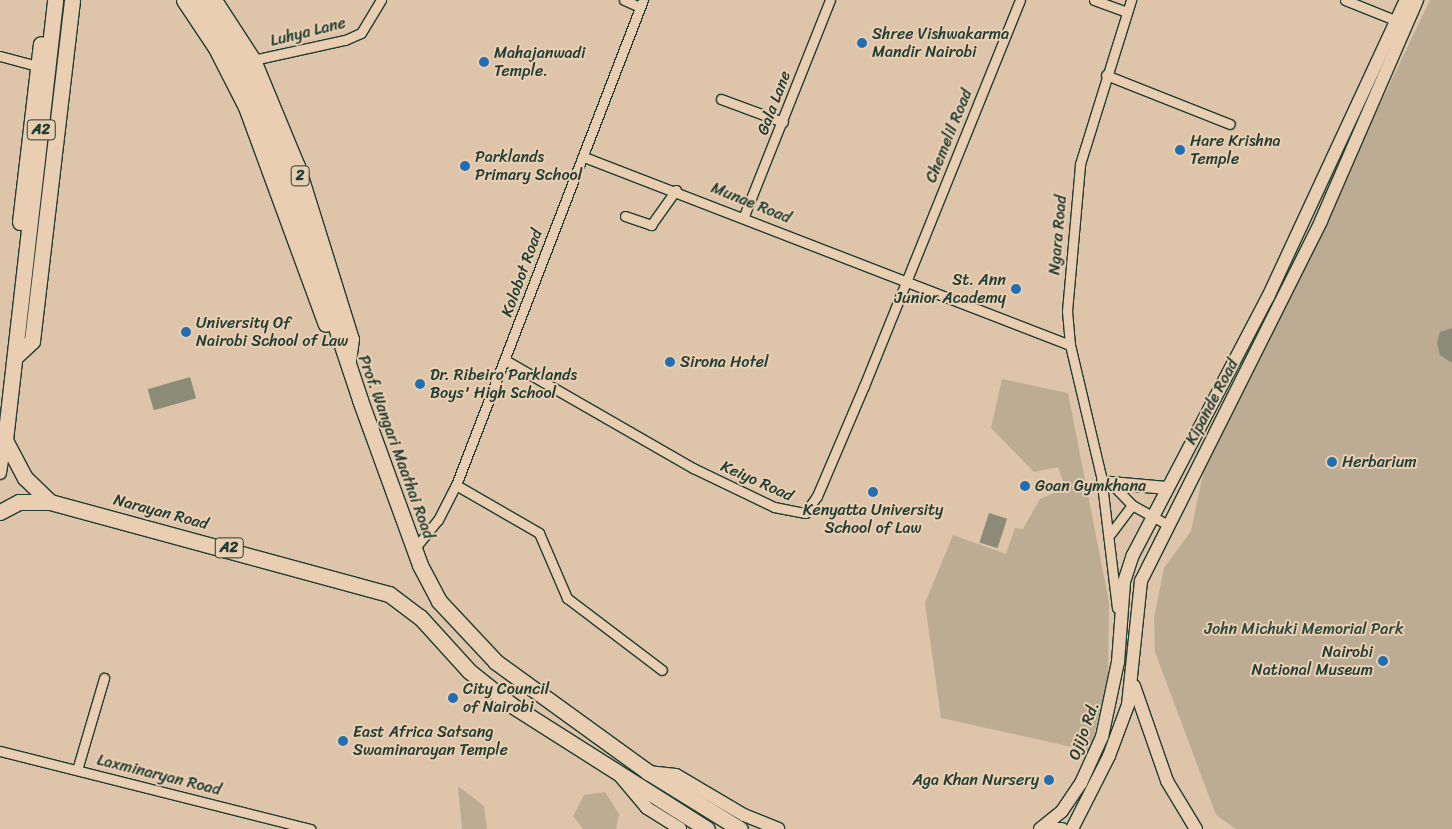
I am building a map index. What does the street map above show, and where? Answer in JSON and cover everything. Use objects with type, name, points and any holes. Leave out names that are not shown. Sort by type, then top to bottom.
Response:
[{"type":"main road","points":[[46,0],[37,66],[12,304],[17,350],[32,341],[72,0]]},
{"type":"main road","name":"A2","points":[[50,502],[25,478],[3,439],[17,350],[55,0]]},
{"type":"main road","points":[[184,0],[216,48],[246,107],[277,185],[315,304],[337,336]]},
{"type":"main road","name":"Prof. Wangari Maathai Road","points":[[199,0],[258,102],[347,364],[415,548],[439,602],[466,634],[496,662],[648,772],[705,811],[740,829]]},
{"type":"main road","name":"2","points":[[214,0],[253,60],[294,157],[350,339],[347,364]]},
{"type":"main road","name":"Kipande Road","points":[[1119,629],[1124,582],[1152,516],[1268,297],[1395,20],[1406,0]]},
{"type":"main road","name":"Kipande Road","points":[[1072,829],[1120,733],[1132,676],[1141,581],[1321,221],[1417,0]]},
{"type":"main road","points":[[0,473],[3,439]]},
{"type":"main road","points":[[1106,479],[1167,488]]},
{"type":"main road","points":[[0,512],[19,502],[50,502]]},
{"type":"main road","name":"Narayan Road","points":[[50,502],[348,580],[405,603],[484,684],[620,776]]},
{"type":"main road","name":"Ojijo Rd.","points":[[1040,829],[1062,810],[1081,783],[1102,737],[1117,671],[1119,629]]},
{"type":"main road","points":[[1132,676],[1139,709],[1167,781],[1196,829]]},
{"type":"main road","name":"Prof. Wangari Maathai Road","points":[[648,772],[676,775],[744,815],[778,829]]},
{"type":"main road","points":[[620,776],[635,797],[680,829]]},
{"type":"main road","name":"A2","points":[[620,776],[704,828]]},
{"type":"main road","points":[[1045,829],[1062,829]]},
{"type":"street","name":"Luhya Lane","points":[[253,60],[345,40],[361,33],[381,0]]},
{"type":"street","points":[[624,0],[641,3]]},
{"type":"street","name":"Gala Lane","points":[[744,216],[830,0]]},
{"type":"street","name":"Chemelil Road","points":[[906,283],[1020,0]]},
{"type":"street","points":[[1094,0],[1127,12]]},
{"type":"street","name":"Ngara Road","points":[[1119,629],[1106,479],[1070,345],[1075,206],[1080,164],[1106,74],[1131,0]]},
{"type":"street","points":[[1345,0],[1395,20]]},
{"type":"street","name":"Kolobot Road","points":[[415,548],[438,520],[456,485],[584,156],[641,3]]},
{"type":"street","points":[[0,56],[37,66]]},
{"type":"street","points":[[1106,74],[1230,124]]},
{"type":"street","points":[[721,99],[783,122]]},
{"type":"street","name":"Munae Road","points":[[584,156],[744,216],[906,283],[1070,345]]},
{"type":"street","points":[[625,216],[651,225],[676,190]]},
{"type":"street","name":"Keiyo Road","points":[[505,360],[693,468],[774,507],[806,513],[817,496],[906,283]]},
{"type":"street","points":[[1106,479],[1132,505],[1168,525]]},
{"type":"street","points":[[456,485],[539,533],[567,598],[662,670]]},
{"type":"street","points":[[1111,533],[1132,505]]},
{"type":"street","points":[[77,770],[104,678]]},
{"type":"street","name":"Laxminaryan Road","points":[[0,751],[310,829]]},
{"type":"green space","name":"John Michuki Memorial Park","points":[[1430,0],[1452,0],[1452,829],[1236,829],[1216,815],[1155,652],[1154,618],[1164,568],[1191,531],[1203,474]]},
{"type":"green space","points":[[1002,379],[1068,393],[1109,602],[1108,680],[1090,751],[941,718],[925,603],[953,535],[1006,554],[1015,528],[1023,529],[1040,499],[1065,488],[1058,467],[1034,472],[991,428]]},
{"type":"green space","points":[[458,786],[484,806],[487,829],[462,829]]},
{"type":"green space","points":[[605,792],[619,814],[616,829],[583,829],[573,816],[584,795]]},
{"type":"shaded area","points":[[1452,328],[1452,363],[1440,355],[1437,343],[1440,332]]},
{"type":"shaded area","points":[[190,377],[196,398],[154,410],[148,389]]},
{"type":"shaded area","points":[[989,513],[1007,519],[997,548],[979,542]]},
{"type":"place","name":"Shree Vishwakarma Mandir Nairobi","points":[[862,43]]},
{"type":"place","name":"Mahajanwadi Temple.","points":[[484,62]]},
{"type":"place","name":"Hare Krishna Temple","points":[[1180,150]]},
{"type":"place","name":"Parklands Primary School","points":[[465,166]]},
{"type":"place","name":"St. Ann Junior Academy","points":[[1016,289]]},
{"type":"place","name":"University Of Nairobi School of Law","points":[[186,332]]},
{"type":"place","name":"Sirona Hotel","points":[[670,362]]},
{"type":"place","name":"Dr. Ribeiro Parklands Boys' High School","points":[[420,384]]},
{"type":"place","name":"Herbarium","points":[[1332,462]]},
{"type":"place","name":"Goan Gymkhana","points":[[1025,486]]},
{"type":"place","name":"Kenyatta University School of Law","points":[[873,492]]},
{"type":"place","name":"Nairobi National Museum","points":[[1383,661]]},
{"type":"place","name":"City Council of Nairobi","points":[[453,698]]},
{"type":"place","name":"East Africa Satsang Swaminarayan Temple","points":[[343,741]]},
{"type":"place","name":"Aga Khan Nursery","points":[[1049,780]]}]
